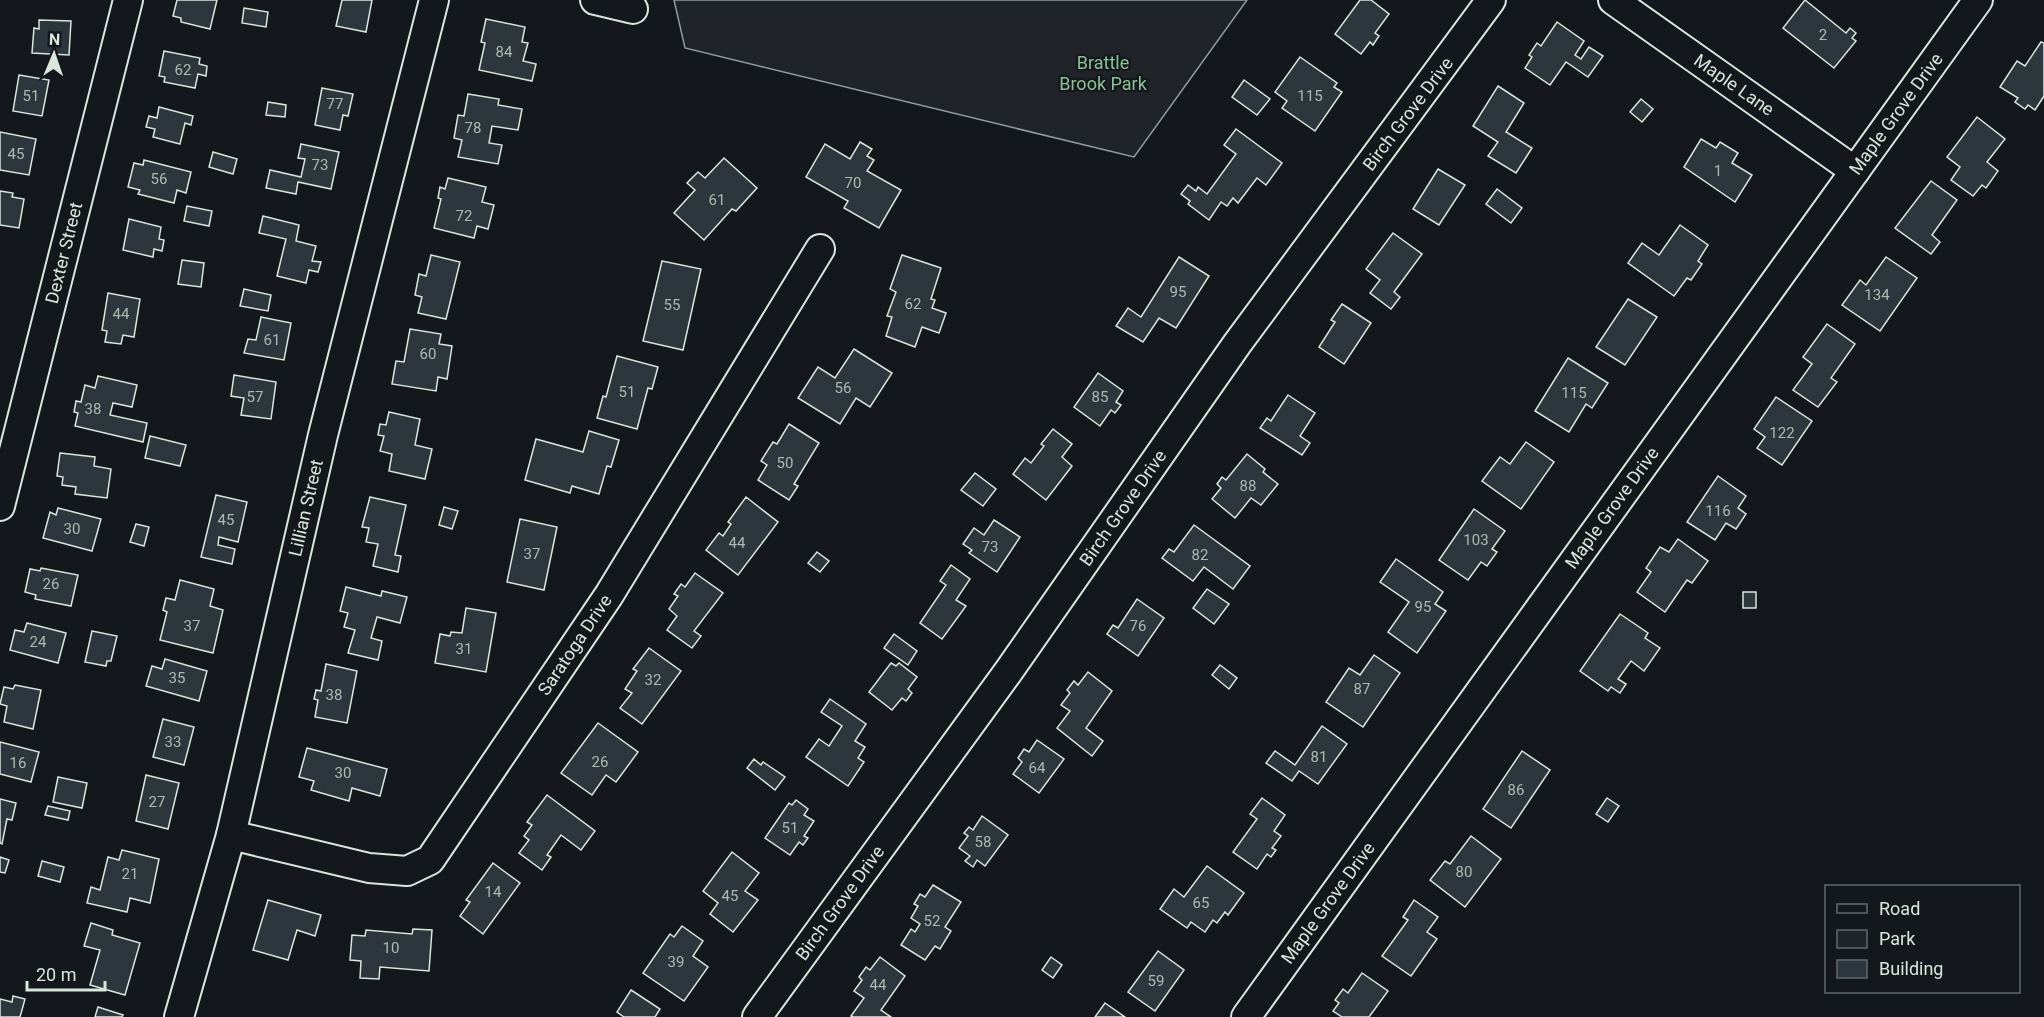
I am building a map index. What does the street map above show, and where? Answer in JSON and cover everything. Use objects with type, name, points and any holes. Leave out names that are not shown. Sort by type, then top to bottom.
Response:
[{"type":"street","name":"Dexter Street","points":[[0,506],[128,0]]},
{"type":"street","name":"Lillian Street","points":[[179,1017],[231,835],[323,435],[434,0]]},
{"type":"street","points":[[594,0],[633,9]]},
{"type":"street","name":"Birch Grove Drive","points":[[757,1017],[1008,672],[1237,344],[1491,0]]},
{"type":"street","name":"Maple Lane","points":[[1613,0],[1855,171]]},
{"type":"street","name":"Maple Grove Drive","points":[[1246,1017],[1978,0]]},
{"type":"street","name":"Saratoga Drive","points":[[231,835],[369,868],[407,871],[430,860],[609,595],[820,249]]},
{"type":"green space","name":"Brattle Brook Park","points":[[674,0],[1247,0],[1134,157],[685,48]]},
{"type":"building","points":[[177,0],[217,0],[210,29],[181,22],[181,18],[173,16]]},
{"type":"building","points":[[342,0],[372,0],[366,32],[336,26]]},
{"type":"building","points":[[1360,0],[1371,0],[1389,14],[1375,33],[1379,36],[1373,45],[1370,42],[1361,54],[1335,34]]},
{"type":"building","points":[[1805,0],[1846,33],[1850,28],[1856,33],[1852,38],[1856,41],[1834,68],[1783,28]]},
{"type":"building","points":[[244,8],[268,12],[266,27],[242,23]]},
{"type":"building","points":[[486,19],[525,27],[522,42],[528,43],[523,61],[536,64],[532,81],[479,70],[485,43],[481,42]]},
{"type":"building","points":[[39,20],[71,21],[69,55],[32,53],[34,28],[39,29]]},
{"type":"building","points":[[1557,22],[1584,41],[1575,55],[1581,59],[1589,47],[1603,56],[1588,77],[1566,62],[1550,85],[1525,68],[1532,57],[1529,55],[1537,43],[1541,46]]},
{"type":"building","points":[[2041,42],[2044,43],[2044,96],[2035,110],[2028,105],[2025,109],[2015,102],[2018,98],[2000,87],[2017,61],[2025,66]]},
{"type":"building","points":[[164,51],[200,58],[199,64],[207,66],[206,76],[198,74],[195,88],[164,82],[165,77],[159,76]]},
{"type":"building","points":[[1300,57],[1337,83],[1334,87],[1342,92],[1315,131],[1282,108],[1287,101],[1275,92]]},
{"type":"building","points":[[19,75],[49,80],[42,116],[13,111]]},
{"type":"building","points":[[1244,80],[1270,99],[1257,115],[1232,97]]},
{"type":"building","points":[[1498,86],[1524,103],[1506,132],[1532,148],[1516,173],[1488,156],[1498,142],[1473,126]]},
{"type":"building","points":[[322,88],[353,94],[348,116],[343,115],[340,130],[315,125]]},
{"type":"building","points":[[468,94],[499,99],[498,105],[522,109],[518,130],[492,126],[489,143],[502,145],[498,164],[458,157],[462,140],[454,138],[458,115],[464,116]]},
{"type":"building","points":[[1641,99],[1653,109],[1642,122],[1630,112]]},
{"type":"building","points":[[268,102],[286,105],[285,117],[266,115]]},
{"type":"building","points":[[159,107],[193,116],[191,125],[185,123],[180,144],[153,137],[155,129],[146,127],[149,116],[157,118]]},
{"type":"building","points":[[1977,117],[2005,139],[1987,162],[1998,171],[1986,188],[1982,185],[1973,196],[1951,180],[1960,167],[1947,157]]},
{"type":"building","points":[[1236,129],[1282,163],[1266,185],[1257,178],[1238,203],[1233,198],[1227,206],[1221,202],[1209,220],[1188,204],[1190,201],[1181,194],[1188,185],[1196,191],[1198,187],[1207,194],[1236,154],[1224,145]]},
{"type":"building","points":[[0,132],[36,139],[29,175],[0,170]]},
{"type":"building","points":[[1701,139],[1716,148],[1720,142],[1738,153],[1732,163],[1752,175],[1735,202],[1684,167]]},
{"type":"building","points":[[860,142],[872,149],[867,156],[874,160],[867,171],[901,190],[879,228],[844,208],[848,201],[806,177],[825,144],[850,159]]},
{"type":"building","points":[[301,144],[339,152],[331,189],[298,182],[296,194],[266,188],[270,170],[301,177],[305,159],[298,158]]},
{"type":"building","points":[[213,152],[237,159],[233,174],[209,167]]},
{"type":"building","points":[[724,158],[757,188],[736,211],[732,209],[704,240],[674,213],[695,190],[687,183],[698,172],[705,178]]},
{"type":"building","points":[[144,160],[191,172],[186,193],[177,190],[174,203],[138,194],[140,190],[128,187],[134,163],[143,165]]},
{"type":"building","points":[[1438,169],[1465,185],[1439,225],[1413,209]]},
{"type":"building","points":[[448,178],[486,187],[482,202],[494,205],[488,229],[477,226],[474,238],[434,228],[441,199],[438,198],[440,187],[445,189]]},
{"type":"building","points":[[1931,181],[1957,200],[1932,235],[1940,242],[1931,254],[1895,228]]},
{"type":"building","points":[[1497,189],[1522,208],[1511,223],[1486,204]]},
{"type":"building","points":[[0,191],[13,193],[12,197],[24,199],[19,228],[0,225]]},
{"type":"building","points":[[187,206],[212,211],[209,226],[184,221]]},
{"type":"building","points":[[263,216],[299,225],[296,241],[316,246],[312,261],[321,262],[318,272],[309,270],[306,283],[277,276],[286,239],[259,233]]},
{"type":"building","points":[[129,219],[161,227],[159,239],[164,240],[162,251],[154,249],[153,257],[123,250]]},
{"type":"building","points":[[1680,225],[1708,245],[1698,261],[1702,264],[1691,280],[1687,278],[1674,296],[1628,263],[1642,243],[1659,255]]},
{"type":"building","points":[[1393,233],[1422,254],[1394,292],[1400,297],[1391,309],[1370,293],[1380,280],[1366,269]]},
{"type":"building","points":[[431,255],[460,262],[446,319],[418,313],[422,297],[415,295],[419,274],[426,276]]},
{"type":"building","points":[[902,255],[941,268],[931,299],[935,300],[932,308],[946,313],[939,333],[922,327],[915,347],[886,336],[892,317],[887,316],[896,292],[890,289]]},
{"type":"building","points":[[1179,257],[1209,276],[1176,328],[1159,318],[1143,342],[1116,326],[1128,308],[1141,317]]},
{"type":"building","points":[[1886,257],[1917,278],[1880,331],[1842,305],[1860,280],[1866,285]]},
{"type":"building","points":[[182,260],[204,263],[201,287],[178,284]]},
{"type":"building","points":[[662,261],[701,269],[683,350],[643,341]]},
{"type":"building","points":[[244,289],[271,295],[268,311],[240,306]]},
{"type":"building","points":[[108,293],[140,299],[134,337],[123,335],[121,344],[105,342],[107,331],[102,330]]},
{"type":"building","points":[[1628,299],[1657,317],[1625,365],[1596,347]]},
{"type":"building","points":[[1342,304],[1371,323],[1344,364],[1319,347],[1335,322],[1331,320]]},
{"type":"building","points":[[261,317],[291,323],[284,360],[244,353],[248,339],[256,340]]},
{"type":"building","points":[[1827,324],[1855,344],[1831,378],[1837,382],[1818,407],[1793,390],[1812,364],[1803,357]]},
{"type":"building","points":[[410,329],[441,334],[439,344],[452,346],[447,379],[438,377],[436,391],[392,384],[396,361],[404,362]]},
{"type":"building","points":[[854,349],[892,373],[870,407],[856,398],[840,424],[798,398],[818,367],[835,378]]},
{"type":"building","points":[[617,356],[658,367],[652,389],[648,388],[637,429],[597,418],[603,396],[606,397]]},
{"type":"building","points":[[1568,358],[1608,383],[1592,408],[1586,404],[1569,432],[1535,411]]},
{"type":"building","points":[[1098,373],[1123,391],[1116,402],[1121,405],[1115,413],[1111,410],[1100,426],[1074,407]]},
{"type":"building","points":[[234,375],[276,382],[271,419],[241,415],[244,398],[231,396]]},
{"type":"building","points":[[98,376],[137,385],[132,407],[113,403],[110,415],[147,423],[143,442],[75,426],[78,413],[74,412],[76,401],[81,402],[85,385],[95,388]]},
{"type":"building","points":[[1288,395],[1315,413],[1300,436],[1310,443],[1302,455],[1260,428],[1267,418],[1271,421]]},
{"type":"building","points":[[1776,397],[1812,421],[1782,465],[1757,448],[1765,437],[1754,429]]},
{"type":"building","points":[[389,412],[420,419],[415,445],[432,449],[425,479],[389,471],[392,454],[380,451],[384,436],[378,435],[380,424],[386,425]]},
{"type":"building","points":[[789,424],[819,443],[794,484],[798,486],[789,500],[758,480],[767,465],[761,461],[773,442],[777,444]]},
{"type":"building","points":[[1053,429],[1072,444],[1062,457],[1072,466],[1046,500],[1013,474],[1025,458],[1031,463],[1044,446],[1041,444]]},
{"type":"building","points":[[589,431],[619,440],[611,467],[607,466],[599,494],[572,486],[570,493],[525,480],[536,439],[583,452]]},
{"type":"building","points":[[150,436],[186,445],[180,466],[145,458]]},
{"type":"building","points":[[1526,442],[1554,462],[1521,509],[1482,481],[1500,457],[1510,464]]},
{"type":"building","points":[[60,453],[95,457],[94,466],[111,469],[107,498],[75,494],[76,487],[62,485],[63,477],[57,476]]},
{"type":"building","points":[[1247,454],[1265,469],[1263,472],[1278,484],[1261,505],[1251,498],[1235,518],[1212,499],[1221,488],[1217,484],[1222,477],[1226,480]]},
{"type":"building","points":[[975,473],[996,489],[983,506],[961,490]]},
{"type":"building","points":[[1718,476],[1746,496],[1738,508],[1746,514],[1736,529],[1726,523],[1715,540],[1687,522]]},
{"type":"building","points":[[216,495],[247,502],[238,542],[219,537],[218,545],[235,549],[232,564],[201,557]]},
{"type":"building","points":[[370,497],[406,505],[395,555],[401,556],[398,572],[373,566],[378,544],[366,542],[369,528],[362,527]]},
{"type":"building","points":[[746,497],[778,522],[738,575],[706,550],[719,533],[723,536],[731,524],[728,522]]},
{"type":"building","points":[[444,507],[458,511],[452,529],[439,525]]},
{"type":"building","points":[[58,508],[101,519],[92,551],[43,538],[50,512],[56,515]]},
{"type":"building","points":[[1474,509],[1505,531],[1492,549],[1497,552],[1487,566],[1481,562],[1468,580],[1439,560]]},
{"type":"building","points":[[520,519],[557,527],[544,590],[507,582]]},
{"type":"building","points":[[994,520],[1020,537],[997,572],[969,553],[972,550],[963,544],[974,528],[984,535]]},
{"type":"building","points":[[136,524],[149,527],[144,546],[130,542]]},
{"type":"building","points":[[1194,525],[1250,566],[1233,589],[1204,567],[1193,581],[1162,558],[1169,549],[1174,552]]},
{"type":"building","points":[[1678,539],[1708,561],[1692,583],[1687,580],[1665,612],[1637,592],[1651,572],[1646,568],[1660,547],[1669,552]]},
{"type":"building","points":[[817,552],[829,561],[820,572],[808,563]]},
{"type":"building","points":[[1396,559],[1443,592],[1435,604],[1446,611],[1417,653],[1388,632],[1409,602],[1380,582]]},
{"type":"building","points":[[951,565],[970,579],[956,600],[966,606],[942,639],[920,623],[946,585],[940,581]]},
{"type":"building","points":[[41,568],[78,575],[71,606],[35,599],[36,595],[25,592],[30,569],[40,571]]},
{"type":"building","points":[[695,573],[723,593],[694,631],[701,636],[692,648],[667,630],[677,616],[669,609],[678,596],[674,594],[681,584],[685,587]]},
{"type":"building","points":[[180,580],[214,589],[210,606],[223,610],[213,653],[160,640],[167,612],[163,610],[166,598],[175,600]]},
{"type":"building","points":[[346,587],[381,596],[382,591],[407,597],[400,623],[377,617],[371,638],[382,641],[378,660],[348,653],[355,630],[344,627],[348,613],[340,611]]},
{"type":"building","points":[[1207,589],[1229,604],[1214,624],[1193,608]]},
{"type":"building","points":[[1743,592],[1756,592],[1756,608],[1743,608]]},
{"type":"building","points":[[1137,599],[1164,618],[1138,656],[1107,634],[1113,625],[1118,628]]},
{"type":"building","points":[[466,608],[496,613],[486,672],[435,663],[440,634],[450,636],[451,632],[462,633]]},
{"type":"building","points":[[1620,614],[1648,633],[1645,638],[1660,648],[1644,671],[1631,661],[1618,679],[1626,684],[1620,693],[1611,687],[1608,691],[1580,671]]},
{"type":"building","points":[[27,623],[66,633],[58,663],[10,650],[15,630],[24,632]]},
{"type":"building","points":[[92,631],[117,636],[111,661],[107,661],[106,666],[85,662]]},
{"type":"building","points":[[894,634],[917,651],[908,665],[884,648]]},
{"type":"building","points":[[649,648],[681,671],[642,724],[620,708],[632,693],[625,689],[637,671],[633,669]]},
{"type":"building","points":[[1374,655],[1400,673],[1363,727],[1326,702],[1349,668],[1360,675]]},
{"type":"building","points":[[165,659],[207,671],[199,701],[146,686],[152,666],[162,669]]},
{"type":"building","points":[[891,663],[896,666],[899,663],[917,677],[908,689],[912,693],[906,701],[902,698],[892,710],[869,692]]},
{"type":"building","points":[[326,664],[357,671],[347,723],[315,717],[318,700],[314,699],[316,690],[321,691]]},
{"type":"building","points":[[1220,665],[1237,678],[1229,689],[1212,675]]},
{"type":"building","points":[[1088,672],[1112,691],[1086,728],[1103,741],[1092,756],[1057,728],[1070,711],[1061,705],[1070,693],[1067,690],[1074,681],[1078,685]]},
{"type":"building","points":[[15,685],[41,690],[33,729],[4,722],[7,706],[0,704],[4,687],[13,689]]},
{"type":"building","points":[[830,699],[866,724],[855,741],[865,747],[858,758],[864,762],[848,786],[806,757],[819,739],[829,746],[842,726],[821,712]]},
{"type":"building","points":[[163,719],[194,727],[184,765],[153,757]]},
{"type":"building","points":[[598,723],[638,752],[616,782],[606,775],[592,795],[561,773]]},
{"type":"building","points":[[1322,726],[1347,744],[1318,784],[1299,771],[1292,781],[1266,763],[1275,751],[1295,765]]},
{"type":"building","points":[[1037,740],[1064,759],[1039,793],[1013,774],[1022,762],[1018,758],[1024,749],[1029,752]]},
{"type":"building","points":[[0,742],[39,752],[31,782],[0,774]]},
{"type":"building","points":[[307,748],[387,769],[380,796],[352,788],[349,801],[311,790],[314,781],[299,777]]},
{"type":"building","points":[[1522,751],[1550,770],[1511,828],[1483,809]]},
{"type":"building","points":[[754,759],[761,765],[763,762],[785,777],[775,790],[747,768]]},
{"type":"building","points":[[146,775],[179,783],[168,829],[136,821]]},
{"type":"building","points":[[58,777],[87,783],[82,808],[53,802]]},
{"type":"building","points":[[547,795],[595,831],[581,850],[561,835],[547,855],[551,857],[542,870],[519,853],[529,840],[524,836],[532,825],[527,822]]},
{"type":"building","points":[[1262,798],[1285,815],[1274,831],[1281,836],[1272,848],[1276,850],[1271,857],[1267,854],[1257,869],[1233,852],[1257,819],[1250,814]]},
{"type":"building","points":[[1607,798],[1619,806],[1608,822],[1596,814]]},
{"type":"building","points":[[0,799],[16,803],[12,820],[7,819],[2,844],[0,843]]},
{"type":"building","points":[[796,800],[808,809],[804,815],[814,821],[804,836],[808,838],[803,845],[799,842],[790,855],[765,838],[789,803],[792,805]]},
{"type":"building","points":[[48,806],[70,811],[68,820],[45,815]]},
{"type":"building","points":[[982,816],[1008,835],[985,866],[977,860],[973,867],[965,861],[970,856],[959,848],[968,836],[964,833],[969,827],[973,830]]},
{"type":"building","points":[[1471,836],[1501,859],[1465,907],[1430,880],[1445,861],[1450,864]]},
{"type":"building","points":[[122,850],[159,859],[150,903],[130,898],[127,912],[87,903],[91,887],[100,890],[108,857],[119,860]]},
{"type":"building","points":[[732,852],[759,873],[745,891],[758,900],[733,932],[710,914],[718,903],[703,891]]},
{"type":"building","points":[[0,857],[9,860],[5,873],[0,872]]},
{"type":"building","points":[[42,861],[64,867],[60,882],[38,876]]},
{"type":"building","points":[[493,863],[520,883],[483,934],[460,916],[470,902],[466,900]]},
{"type":"building","points":[[1207,866],[1244,893],[1228,915],[1225,912],[1217,923],[1213,920],[1205,932],[1191,922],[1187,928],[1160,909],[1174,889],[1184,897]]},
{"type":"building","points":[[933,885],[961,902],[945,927],[951,931],[940,949],[935,946],[925,960],[901,945],[911,929],[915,932],[920,924],[911,918],[918,906],[914,904],[920,894],[925,897]]},
{"type":"building","points":[[268,900],[321,915],[315,936],[297,930],[288,960],[253,950]]},
{"type":"building","points":[[1414,900],[1438,917],[1427,932],[1437,939],[1411,976],[1382,956],[1408,920],[1403,917]]},
{"type":"building","points":[[91,923],[113,930],[112,935],[140,943],[125,995],[90,985],[100,950],[84,946]]},
{"type":"building","points":[[682,926],[703,941],[693,956],[708,967],[684,1001],[643,973],[670,934],[674,937]]},
{"type":"building","points":[[413,929],[432,930],[429,971],[380,967],[379,979],[360,978],[361,961],[350,960],[352,935],[365,936],[366,930],[412,934]]},
{"type":"building","points":[[1158,951],[1184,970],[1155,1011],[1128,992]]},
{"type":"building","points":[[880,957],[905,976],[881,1010],[891,1017],[853,1017],[851,1016],[864,998],[854,991],[862,980],[859,977],[866,967],[870,970]]},
{"type":"building","points":[[1051,957],[1062,965],[1053,978],[1042,970]]},
{"type":"building","points":[[1362,973],[1388,991],[1369,1017],[1342,1017],[1333,1011],[1339,1003],[1335,1000],[1343,989],[1348,993]]},
{"type":"building","points":[[631,990],[660,1009],[655,1017],[624,1017],[617,1012]]},
{"type":"building","points":[[13,996],[25,999],[20,1017],[0,1017],[0,999],[12,1002]]},
{"type":"building","points":[[1105,1003],[1125,1017],[1095,1017]]},
{"type":"building","points":[[98,1007],[123,1015],[122,1017],[95,1017]]}]
